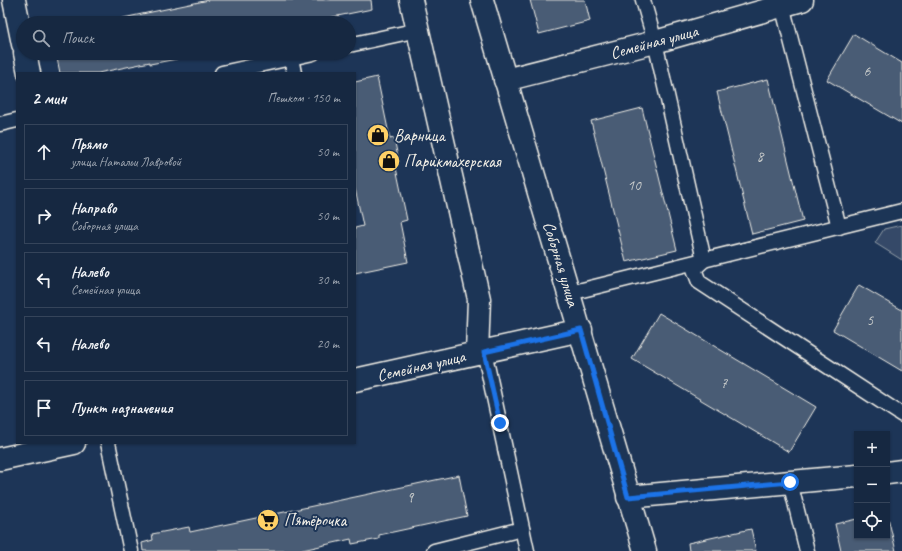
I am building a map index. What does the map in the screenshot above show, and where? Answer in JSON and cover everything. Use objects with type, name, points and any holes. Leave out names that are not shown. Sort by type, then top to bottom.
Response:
[{"type":"street","points":[[14,0],[17,16]]},
{"type":"street","points":[[411,0],[479,299],[481,352]]},
{"type":"street","name":"Соборная улица","points":[[482,0],[581,330],[628,497],[645,551]]},
{"type":"street","name":"Семейная улица","points":[[505,80],[655,42],[792,3]]},
{"type":"street","points":[[26,60],[29,72]]},
{"type":"street","name":"Семейная улица","points":[[356,380],[581,330]]},
{"type":"street","points":[[0,459],[69,444]]},
{"type":"street","points":[[890,473],[902,471]]},
{"type":"street","points":[[628,497],[854,476]]},
{"type":"lane","points":[[644,0],[655,42],[704,260]]},
{"type":"lane","points":[[792,3],[839,227]]},
{"type":"lane","points":[[356,43],[418,30]]},
{"type":"lane","points":[[227,72],[281,60]]},
{"type":"lane","points":[[291,60],[294,72]]},
{"type":"lane","points":[[0,124],[16,120]]},
{"type":"lane","points":[[570,293],[902,211]]},
{"type":"lane","points":[[704,260],[694,269],[699,282],[902,415]]},
{"type":"lane","points":[[481,352],[527,551]]},
{"type":"lane","points":[[108,444],[131,551]]},
{"type":"lane","points":[[790,482],[807,551]]},
{"type":"lane","points":[[434,551],[522,529]]},
{"type":"shaded area","points":[[902,225],[902,260],[875,243],[884,229]]},
{"type":"building","points":[[209,0],[371,0],[372,9],[338,16],[132,16]]},
{"type":"building","points":[[530,0],[585,0],[590,21],[539,34]]},
{"type":"building","points":[[854,34],[902,63],[902,124],[827,80]]},
{"type":"building","points":[[57,60],[172,60],[150,64],[150,62],[103,72],[60,72]]},
{"type":"building","points":[[377,77],[390,139],[394,138],[399,162],[395,163],[407,220],[400,222],[408,262],[356,273],[356,228],[363,226],[356,193],[356,82]]},
{"type":"building","points":[[768,79],[803,221],[752,234],[717,92]]},
{"type":"building","points":[[642,108],[677,250],[626,262],[591,121]]},
{"type":"building","points":[[859,285],[902,310],[902,371],[833,330]]},
{"type":"building","points":[[659,313],[816,407],[789,452],[632,359]]},
{"type":"building","points":[[459,475],[467,516],[379,535],[379,539],[352,544],[351,539],[298,551],[143,551],[142,543],[153,540],[152,534],[189,527],[190,532]]},
{"type":"building","points":[[854,520],[854,539],[890,539],[890,526],[896,551],[841,551],[835,524]]},
{"type":"building","points":[[751,529],[756,551],[689,551],[688,543]]},
{"type":"place","name":"Варница","points":[[378,135]]},
{"type":"place","name":"Парикмахерская","points":[[389,161]]},
{"type":"place","name":"Пятёрочка","points":[[268,520]]},
{"type":"route","points":[[500,423],[484,352],[581,330],[628,497],[790,482]]}]
